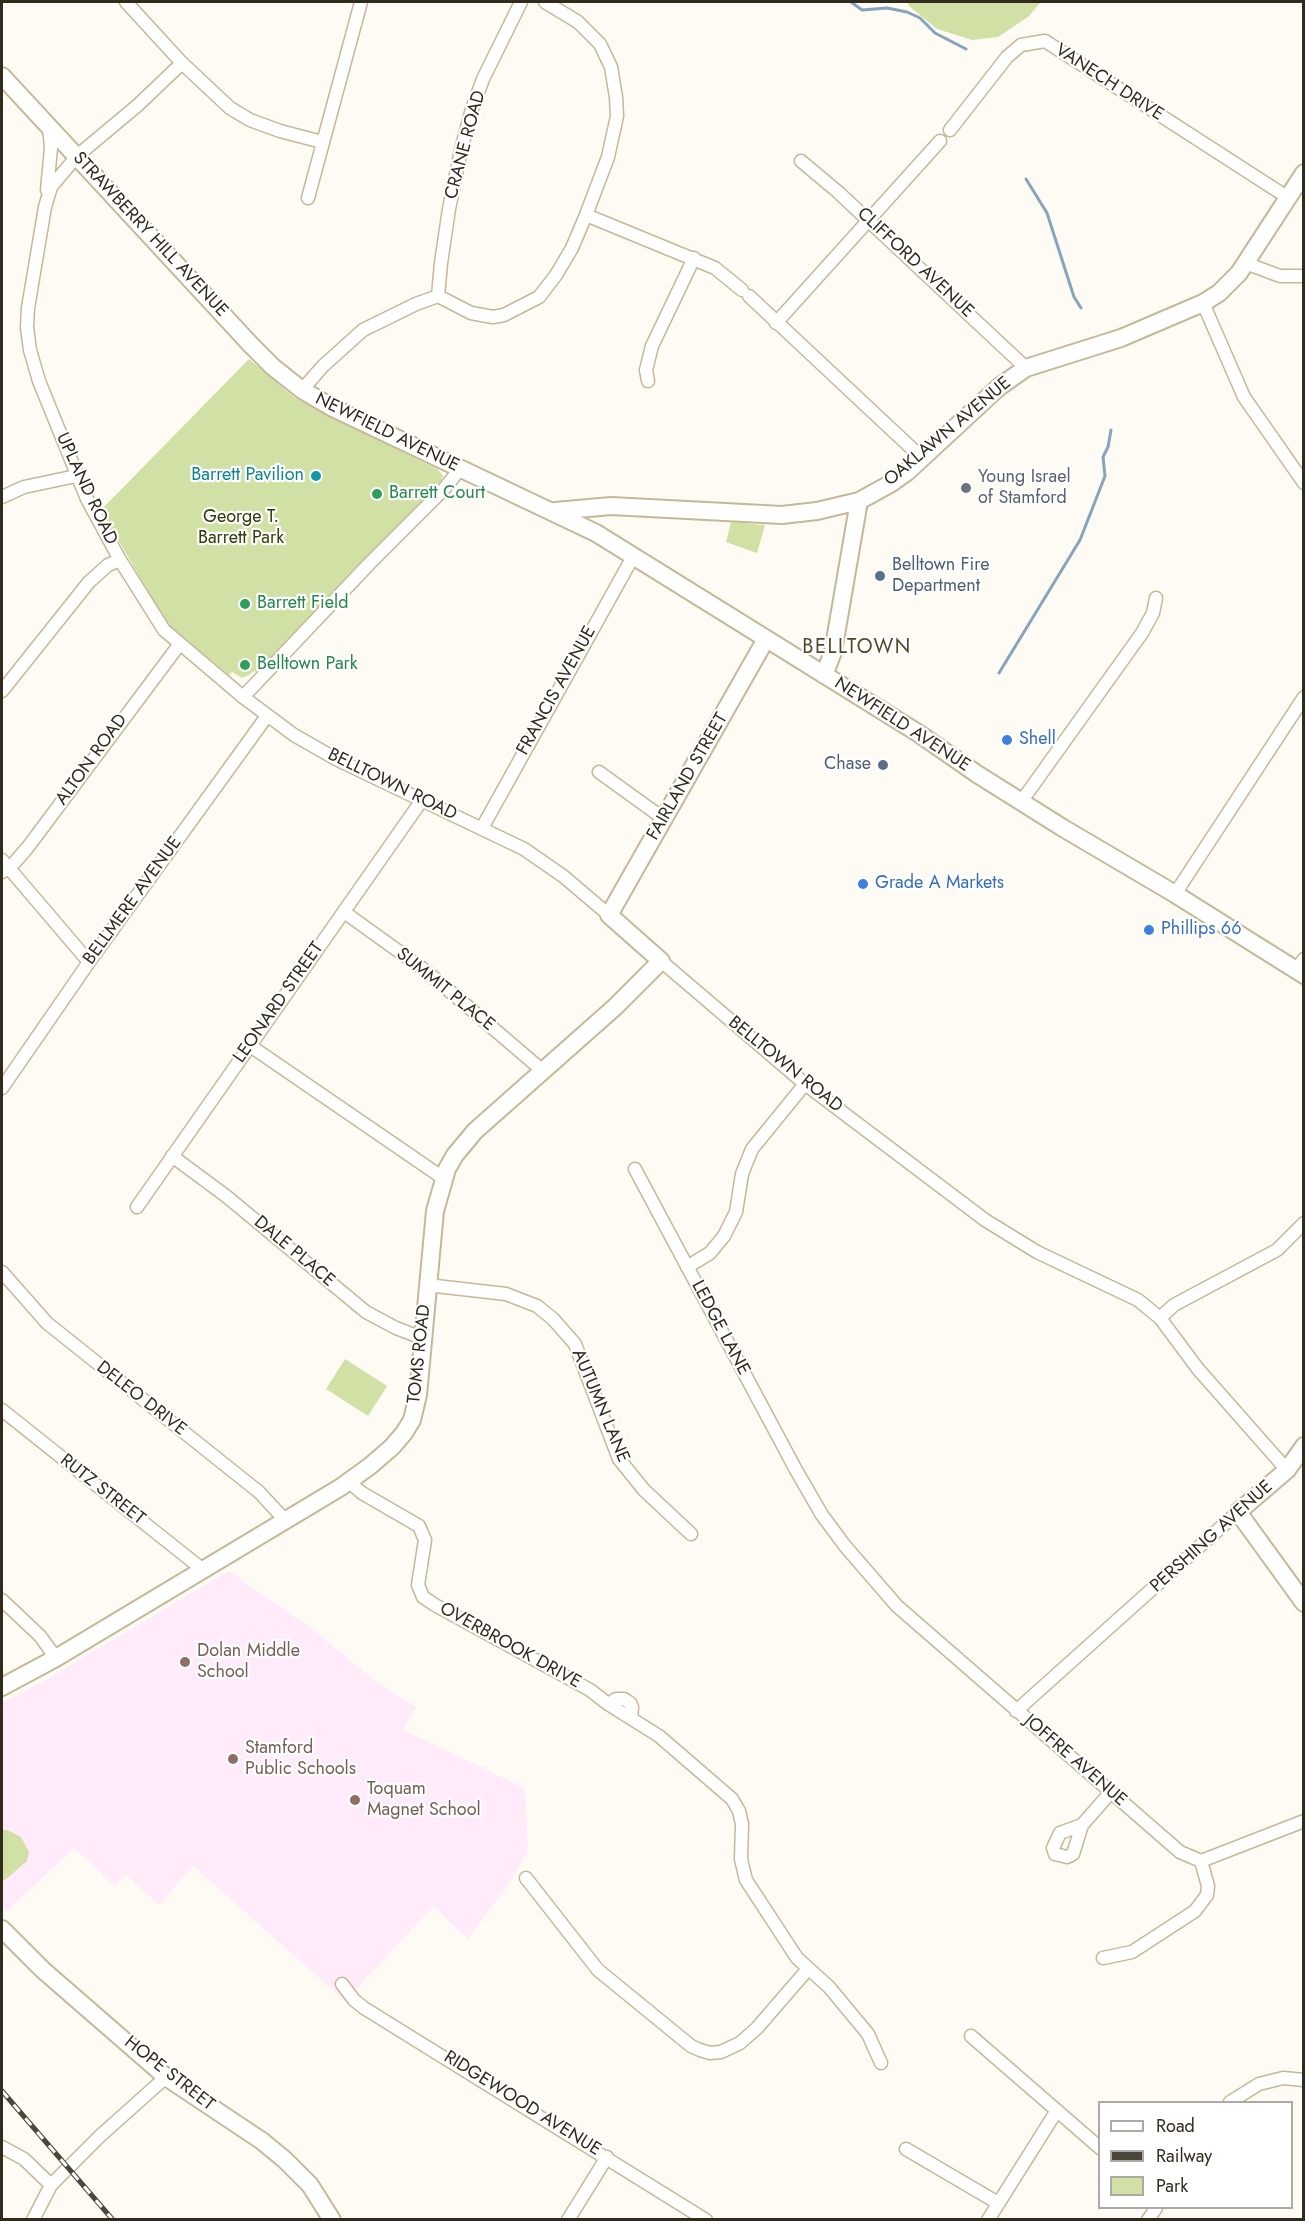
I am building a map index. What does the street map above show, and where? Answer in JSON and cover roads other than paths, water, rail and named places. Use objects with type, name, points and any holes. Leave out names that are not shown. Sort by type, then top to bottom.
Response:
[{"type":"street","points":[[126,2],[182,63],[240,115],[280,131],[322,142]]},
{"type":"street","points":[[308,198],[362,2]]},
{"type":"street","name":"CRANE ROAD","points":[[438,296],[449,209],[472,109],[483,79],[521,2]]},
{"type":"street","points":[[303,390],[323,366],[363,330],[417,304],[438,296],[463,310],[482,316],[504,315],[539,297],[556,275],[572,248],[586,216],[608,157],[616,116],[614,80],[607,54],[595,38],[578,22],[545,2]]},
{"type":"street","name":"VANECH DRIVE","points":[[950,130],[1007,57],[1021,45],[1045,41],[1287,197]]},
{"type":"street","name":"UPLAND ROAD","points":[[45,207],[51,188],[77,156],[138,105],[182,63]]},
{"type":"street","name":"STRAWBERRY HILL AVENUE","points":[[2,76],[251,345],[273,367],[303,390]]},
{"type":"street","name":"UPLAND ROAD","points":[[49,126],[51,148],[45,207],[28,308],[28,338],[39,381],[76,476],[120,560],[158,622],[179,645],[267,716]]},
{"type":"street","points":[[776,323],[940,141]]},
{"type":"street","name":"CLIFFORD AVENUE","points":[[801,161],[1026,368]]},
{"type":"street","name":"OAKLAWN AVENUE","points":[[555,512],[611,506],[782,515],[832,508],[859,501],[890,484],[922,458],[999,387],[1026,368],[1105,344],[1203,303],[1226,287],[1245,263],[1304,173]]},
{"type":"street","points":[[586,216],[715,268],[745,293],[922,458]]},
{"type":"street","points":[[648,381],[646,370],[652,346],[694,258]]},
{"type":"street","points":[[1245,263],[1280,276],[1304,276]]},
{"type":"street","points":[[1203,303],[1244,397],[1304,483]]},
{"type":"street","name":"NEWFIELD AVENUE","points":[[303,390],[326,404],[460,469],[555,512],[634,555],[918,733],[945,753],[1021,801],[1301,968]]},
{"type":"street","points":[[243,697],[368,565],[444,489],[460,469]]},
{"type":"street","points":[[2,497],[24,488],[76,476]]},
{"type":"street","points":[[824,675],[834,652],[859,501]]},
{"type":"street","name":"FRANCIS AVENUE","points":[[482,828],[634,555]]},
{"type":"street","points":[[2,691],[89,582],[103,568],[120,560]]},
{"type":"street","points":[[1021,801],[1142,633],[1153,613],[1156,598]]},
{"type":"street","name":"FAIRLAND STREET","points":[[609,915],[766,639]]},
{"type":"street","name":"ALTON ROAD","points":[[4,866],[28,847],[179,645]]},
{"type":"street","points":[[1175,894],[1304,697]]},
{"type":"street","name":"BELLTOWN ROAD","points":[[267,716],[294,735],[336,759],[482,828],[539,859],[609,915],[805,1084],[1004,1232],[1037,1252],[1138,1300],[1160,1318]]},
{"type":"street","name":"BELLMERE AVENUE","points":[[2,1088],[89,962],[267,716]]},
{"type":"street","points":[[599,772],[664,819]]},
{"type":"street","name":"LEONARD STREET","points":[[137,1207],[422,800]]},
{"type":"street","points":[[4,866],[89,962]]},
{"type":"street","name":"SUMMIT PLACE","points":[[344,912],[426,971],[543,1071]]},
{"type":"street","name":"TOMS ROAD","points":[[2,1687],[56,1658],[285,1520],[370,1466],[392,1447],[409,1426],[418,1395],[435,1211],[444,1178],[455,1155],[464,1143],[615,1007],[661,961]]},
{"type":"street","points":[[249,1045],[444,1178]]},
{"type":"street","name":"LEDGE LANE","points":[[805,1084],[752,1149],[742,1174],[736,1212],[724,1236],[710,1253],[687,1267],[822,1515],[874,1579]]},
{"type":"street","name":"DALE PLACE","points":[[172,1156],[226,1196],[366,1312],[396,1328],[422,1338]]},
{"type":"street","points":[[635,1169],[687,1267]]},
{"type":"street","points":[[1160,1318],[1173,1305],[1277,1250],[1304,1223]]},
{"type":"street","name":"DELEO DRIVE","points":[[2,1272],[47,1323],[259,1492],[285,1520]]},
{"type":"street","name":"AUTUMN LANE","points":[[427,1285],[506,1294],[537,1306],[554,1319],[575,1344],[619,1460],[644,1490],[691,1534]]},
{"type":"street","name":"PERSHING AVENUE","points":[[1016,1711],[1287,1470],[1198,1369],[1160,1318]]},
{"type":"street","name":"RUTZ STREET","points":[[2,1410],[202,1569]]},
{"type":"street","points":[[1287,1470],[1304,1446]]},
{"type":"street","name":"OVERBROOK DRIVE","points":[[348,1481],[362,1493],[418,1526],[425,1540],[418,1585],[423,1597],[590,1690],[674,1747],[732,1799],[739,1811],[742,1824],[741,1859],[747,1880],[787,1945],[808,1969],[829,1987],[868,2034],[881,2063]]},
{"type":"street","points":[[1238,1512],[1304,1603]]},
{"type":"street","name":"JOFFRE AVENUE","points":[[874,1579],[897,1606],[1016,1711],[1180,1852],[1201,1862]]},
{"type":"street","points":[[2,1600],[40,1636],[56,1658]]},
{"type":"street","points":[[1082,1825],[1111,1792]]},
{"type":"street","points":[[1103,1958],[1132,1952],[1195,1911],[1207,1895],[1208,1886],[1201,1862],[1304,1821]]},
{"type":"street","points":[[526,1878],[597,1970],[691,2046],[700,2050],[710,2053],[721,2052],[740,2043],[757,2028],[808,1969]]},
{"type":"street","name":"HOPE STREET","points":[[2,1929],[46,1973],[166,2077],[262,2141],[285,2160],[310,2185],[332,2220]]},
{"type":"street","name":"RIDGEWOOD AVENUE","points":[[342,1984],[354,2000],[364,2008],[706,2220]]},
{"type":"street","points":[[971,2036],[1098,2146]]},
{"type":"street","points":[[33,2220],[51,2185],[100,2136],[166,2077]]},
{"type":"street","points":[[1233,2101],[1259,2084],[1283,2078],[1304,2079]]},
{"type":"street","points":[[988,2220],[1056,2112]]},
{"type":"street","points":[[2,2147],[24,2159],[51,2185]]},
{"type":"street","points":[[906,2149],[998,2203]]},
{"type":"street","points":[[568,2220],[607,2157]]},
{"type":"waterway","points":[[851,2],[862,10],[887,8],[907,12],[920,18],[935,33],[966,49]]},
{"type":"waterway","points":[[1026,179],[1047,213],[1074,297],[1081,308]]},
{"type":"waterway","points":[[999,673],[1080,540],[1105,476],[1103,457],[1108,447],[1111,430]]},
{"type":"railway","points":[[2,2091],[113,2220]]},
{"type":"place","name":"Barrett Pavilion","points":[[316,476]]},
{"type":"place","name":"Young Israel of Stamford","points":[[966,488]]},
{"type":"place","name":"Barrett Court","points":[[377,494]]},
{"type":"place","name":"Belltown Fire Department","points":[[880,576]]},
{"type":"place","name":"Barrett Field","points":[[245,604]]},
{"type":"place","name":"Belltown Park","points":[[245,665]]},
{"type":"place","name":"Shell","points":[[1007,740]]},
{"type":"place","name":"Chase","points":[[883,765]]},
{"type":"place","name":"Grade A Markets","points":[[863,884]]},
{"type":"place","name":"Phillips 66","points":[[1149,930]]},
{"type":"place","name":"Dolan Middle School","points":[[185,1662]]},
{"type":"place","name":"Stamford Public Schools","points":[[233,1759]]},
{"type":"place","name":"Toquam Magnet School","points":[[355,1800]]},
{"type":"district","name":"BELLTOWN","points":[[857,648]]},
{"type":"park label","name":"George T. Barrett Park","points":[[241,528]]}]
